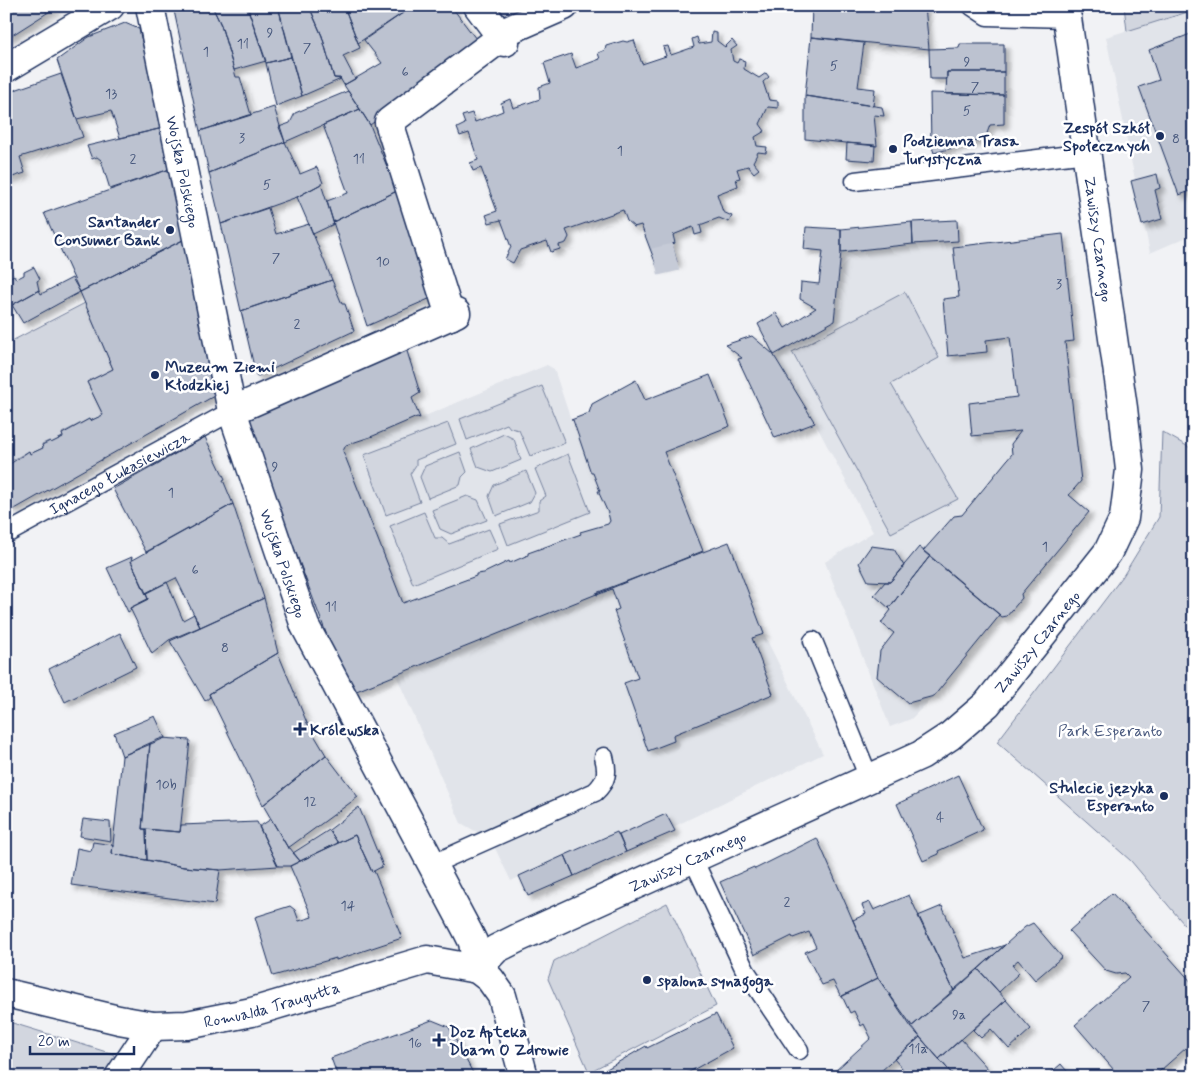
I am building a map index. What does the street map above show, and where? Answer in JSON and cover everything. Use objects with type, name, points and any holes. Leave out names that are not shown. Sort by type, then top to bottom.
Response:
[{"type":"street","points":[[6,68],[110,6]]},
{"type":"street","name":"Wojska Polskiego","points":[[150,6],[232,411],[305,626],[474,942],[477,969]]},
{"type":"street","points":[[478,6],[502,38]]},
{"type":"street","points":[[232,411],[453,314],[389,122],[502,38],[564,6]]},
{"type":"street","name":"Zawiszy Czarnego","points":[[477,969],[496,949],[518,938],[694,860],[921,755],[950,736],[987,704],[1108,552],[1124,518],[1129,461],[1066,12]]},
{"type":"street","name":"Romualda Traugutta","points":[[6,993],[119,1020],[153,1026],[187,1025],[252,1012],[426,960],[477,969]]},
{"type":"street","points":[[477,969],[490,979],[502,996],[524,1077]]},
{"type":"street","points":[[119,1077],[153,1026]]},
{"type":"lane","name":"Zawiszy Czarnego","points":[[972,6],[987,16],[1066,12]]},
{"type":"lane","points":[[854,181],[1087,153]]},
{"type":"lane","name":"Ignacego Łukasiewicza","points":[[6,534],[232,411]]},
{"type":"lane","points":[[813,641],[869,778]]},
{"type":"lane","points":[[433,864],[595,792],[603,785],[608,772],[604,757]]},
{"type":"lane","points":[[694,860],[745,970],[800,1050]]},
{"type":"shaded area","name":"Zespół Szkół Społecznych","points":[[1194,10],[1194,234],[1150,253],[1106,37]]},
{"type":"shaded area","points":[[1063,234],[1074,341],[1065,342],[1081,481],[1070,495],[1089,512],[1021,594],[1022,598],[1007,616],[1000,616],[934,696],[911,719],[890,727],[825,562],[873,532],[815,423],[774,355],[834,321],[841,252],[958,241],[959,246]]},
{"type":"shaded area","points":[[547,365],[554,369],[571,420],[589,413],[592,404],[636,380],[645,400],[710,375],[730,426],[664,452],[703,551],[729,542],[764,634],[823,754],[673,827],[666,814],[619,835],[617,832],[511,881],[491,840],[461,823],[396,675],[349,694],[329,379],[412,398],[420,418]]},
{"type":"green space","points":[[1124,6],[1194,6],[1194,10],[1127,31]]},
{"type":"green space","points":[[905,292],[939,358],[891,384],[958,499],[891,533],[792,352]]},
{"type":"green space","points":[[85,303],[113,369],[87,382],[103,415],[90,421],[89,419],[62,433],[63,437],[51,443],[49,441],[42,444],[43,448],[30,454],[29,451],[8,463],[6,344]]},
{"type":"green space","points":[[542,386],[565,443],[530,456],[519,430],[510,428],[507,424],[467,440],[460,419]]},
{"type":"green space","points":[[448,423],[456,444],[416,460],[416,465],[410,474],[420,502],[386,515],[364,455]]},
{"type":"green space","name":"Park Esperanto","points":[[1162,432],[1194,450],[1194,936],[1131,861],[997,742],[1123,576],[1159,517]]},
{"type":"green space","points":[[504,434],[514,439],[521,460],[492,472],[478,467],[471,449]]},
{"type":"green space","points":[[460,452],[467,472],[462,477],[460,485],[428,498],[420,477],[425,466]]},
{"type":"green space","points":[[568,454],[590,512],[508,545],[500,524],[539,510],[539,501],[546,496],[535,469]]},
{"type":"green space","points":[[526,471],[535,493],[530,502],[496,516],[489,496],[494,485]]},
{"type":"green space","points":[[467,496],[478,500],[487,520],[451,534],[440,529],[432,510]]},
{"type":"green space","points":[[424,512],[435,538],[442,538],[449,544],[489,529],[498,549],[413,584],[390,526]]},
{"type":"green space","points":[[667,903],[716,1006],[589,1072],[548,979],[554,961]]},
{"type":"green space","points":[[6,1021],[113,1054],[125,1077],[6,1077]]},
{"type":"building","points":[[6,6],[43,6],[47,13],[6,39]]},
{"type":"building","points":[[43,6],[59,6],[47,13]]},
{"type":"building","points":[[173,6],[212,6],[221,25],[236,77],[240,77],[251,115],[200,131]]},
{"type":"building","points":[[212,6],[247,6],[266,61],[234,70],[221,25]]},
{"type":"building","points":[[247,6],[278,6],[291,57],[266,63]]},
{"type":"building","points":[[278,6],[309,6],[322,36],[334,78],[341,79],[302,96]]},
{"type":"building","points":[[309,6],[344,6],[360,48],[343,56],[355,79],[344,85],[340,78],[334,78],[322,36]]},
{"type":"building","points":[[344,6],[413,6],[358,43]]},
{"type":"building","points":[[413,6],[451,6],[479,43],[370,125],[344,85],[382,63],[364,40]]},
{"type":"building","points":[[498,6],[535,6],[506,18]]},
{"type":"building","points":[[812,6],[925,6],[929,49],[811,37]]},
{"type":"building","points":[[125,23],[139,29],[163,128],[120,138],[111,111],[77,119],[57,60],[89,37]]},
{"type":"building","points":[[712,32],[717,33],[717,41],[725,47],[732,40],[737,46],[731,50],[733,61],[737,63],[739,59],[745,61],[744,69],[759,78],[766,73],[769,77],[763,82],[769,100],[778,101],[778,108],[768,107],[760,124],[765,131],[755,137],[757,146],[767,147],[766,153],[758,152],[753,162],[759,169],[754,173],[748,166],[737,169],[740,178],[736,179],[738,186],[717,194],[723,212],[732,216],[729,222],[719,218],[700,225],[702,233],[695,235],[693,227],[673,235],[675,243],[672,244],[677,262],[657,267],[641,225],[634,227],[627,221],[623,210],[566,230],[569,237],[566,243],[559,245],[560,249],[551,252],[547,241],[520,250],[513,263],[505,259],[511,247],[501,220],[489,223],[486,215],[497,211],[481,168],[473,171],[470,163],[478,160],[469,133],[460,136],[457,128],[465,124],[462,116],[472,113],[475,122],[503,111],[501,103],[510,99],[513,108],[540,99],[539,87],[550,83],[544,63],[571,54],[576,68],[600,59],[598,53],[605,50],[606,46],[634,40],[642,64],[666,56],[663,47],[668,46],[671,55],[694,47],[692,39],[697,37],[699,44],[711,42]]},
{"type":"building","points":[[1193,33],[1194,190],[1179,195],[1139,87],[1159,80],[1149,50]]},
{"type":"building","points":[[811,37],[864,43],[858,87],[875,89],[873,106],[805,96]]},
{"type":"building","points":[[960,44],[1004,44],[1004,72],[947,72],[947,79],[930,79],[929,49],[959,48]]},
{"type":"building","points":[[291,57],[302,96],[276,106],[266,63]]},
{"type":"building","points":[[947,72],[1004,72],[1004,95],[946,94]]},
{"type":"building","points":[[61,74],[83,137],[20,157],[25,173],[6,179],[6,93]]},
{"type":"building","points":[[348,91],[360,109],[285,142],[279,127],[290,123],[295,113]]},
{"type":"building","points":[[930,93],[1004,95],[1004,124],[990,125],[985,139],[934,153],[931,144]]},
{"type":"building","points":[[805,96],[882,107],[884,116],[874,115],[877,146],[805,139]]},
{"type":"building","points":[[274,107],[285,142],[209,173],[200,131]]},
{"type":"building","points":[[360,109],[370,125],[397,191],[333,222],[327,201],[348,193],[323,125]]},
{"type":"building","points":[[163,128],[170,169],[110,189],[101,160],[97,157],[92,159],[87,146]]},
{"type":"building","points":[[285,142],[300,174],[317,167],[323,183],[297,197],[221,224],[209,173]]},
{"type":"building","points":[[847,143],[875,145],[874,161],[846,159]]},
{"type":"building","points":[[170,169],[183,240],[80,292],[44,213]]},
{"type":"building","points":[[1157,174],[1160,188],[1155,190],[1162,219],[1142,225],[1131,181]]},
{"type":"building","points":[[321,184],[334,224],[313,234],[297,197]]},
{"type":"building","points":[[397,191],[431,298],[367,326],[333,222]]},
{"type":"building","points":[[268,208],[276,234],[309,224],[332,280],[241,311],[221,224]]},
{"type":"building","points":[[957,220],[958,241],[913,244],[912,222]]},
{"type":"building","points":[[912,222],[913,244],[841,252],[841,229]]},
{"type":"building","points":[[806,227],[841,229],[841,252],[834,321],[774,355],[758,324],[776,313],[785,328],[816,308],[800,299],[801,282],[819,284],[823,251],[804,249]]},
{"type":"building","points":[[1063,234],[1074,341],[1065,342],[1081,481],[1069,495],[1089,512],[1021,594],[1022,598],[1007,616],[1002,617],[923,551],[954,516],[962,515],[1012,454],[1011,444],[1021,431],[972,436],[969,403],[1017,397],[1010,337],[986,340],[987,352],[948,356],[943,299],[959,297],[953,247]]},
{"type":"building","name":"Muzeum Ziemi Kłodzkiej","points":[[183,240],[214,396],[13,510],[6,497],[6,461],[10,464],[29,451],[30,454],[43,448],[42,445],[63,437],[62,434],[89,419],[90,421],[103,415],[87,382],[113,369],[80,292]]},
{"type":"building","points":[[34,267],[40,279],[37,281],[39,290],[12,305],[6,292],[6,279],[14,275],[16,279]]},
{"type":"building","points":[[72,278],[80,292],[23,323],[12,305],[39,290],[41,294]]},
{"type":"building","points":[[332,280],[342,304],[345,304],[354,331],[258,376],[256,375],[241,311]]},
{"type":"building","points":[[752,336],[773,354],[815,423],[775,438],[738,359],[742,358],[725,345]]},
{"type":"building","points":[[406,348],[420,393],[412,398],[420,418],[417,417],[373,436],[346,445],[343,451],[403,603],[476,576],[476,574],[484,573],[509,561],[510,563],[528,555],[528,553],[581,534],[580,532],[608,524],[610,521],[608,513],[598,491],[600,491],[593,473],[591,473],[573,420],[571,420],[589,413],[592,404],[636,380],[645,400],[710,375],[730,426],[664,452],[703,551],[349,694],[244,415]]},
{"type":"building","points":[[205,437],[225,479],[223,480],[233,504],[146,552],[113,489]]},
{"type":"building","points":[[233,504],[264,598],[200,627],[176,578],[146,593],[131,561]]},
{"type":"building","points":[[729,542],[764,634],[752,638],[773,694],[673,735],[674,741],[648,751],[624,683],[638,678],[614,611],[619,609],[612,589],[597,595],[596,593]]},
{"type":"building","points":[[871,546],[894,549],[904,566],[890,582],[868,581],[859,563]]},
{"type":"building","points":[[919,547],[930,556],[889,608],[874,595],[885,582],[890,582]]},
{"type":"building","points":[[930,556],[1000,615],[934,696],[908,703],[877,677],[880,651],[894,633],[881,623],[891,610],[889,608]]},
{"type":"building","points":[[132,557],[131,561],[148,599],[130,608],[131,610],[128,612],[107,568]]},
{"type":"building","points":[[167,582],[183,620],[194,614],[200,627],[169,640],[152,654],[130,608],[148,599],[146,593]]},
{"type":"building","points":[[264,598],[278,653],[209,694],[210,697],[205,701],[170,641]]},
{"type":"building","points":[[120,633],[136,667],[65,702],[49,669]]},
{"type":"building","points":[[278,653],[307,723],[326,755],[263,805],[209,694]]},
{"type":"building","points":[[155,716],[165,738],[122,756],[114,733]]},
{"type":"building","points":[[162,738],[190,740],[180,832],[142,829],[150,743]]},
{"type":"building","points":[[150,743],[142,829],[146,829],[147,860],[112,854],[122,756]]},
{"type":"building","points":[[326,755],[358,797],[288,848],[263,805]]},
{"type":"building","points":[[958,775],[983,830],[938,851],[939,854],[923,861],[897,804]]},
{"type":"building","points":[[359,807],[383,866],[372,872],[355,835],[338,843],[329,830]]},
{"type":"building","points":[[666,814],[675,831],[626,852],[619,835]]},
{"type":"building","points":[[83,819],[110,822],[111,841],[80,836]]},
{"type":"building","points":[[271,819],[288,848],[300,861],[290,866],[278,866],[259,827]]},
{"type":"building","points":[[257,822],[278,866],[220,870],[184,867],[147,860],[146,829],[180,832],[181,825]]},
{"type":"building","points":[[329,830],[338,843],[300,861],[293,853]]},
{"type":"building","points":[[617,832],[626,852],[574,876],[565,855]]},
{"type":"building","points":[[355,835],[372,872],[374,871],[402,938],[336,960],[336,958],[273,976],[255,917],[290,906],[295,910],[299,921],[312,917],[290,866]]},
{"type":"building","points":[[817,838],[878,978],[841,997],[833,981],[822,985],[805,952],[816,947],[809,932],[793,938],[792,936],[754,955],[720,882],[754,867],[755,869]]},
{"type":"building","points":[[93,842],[113,845],[112,854],[184,867],[220,870],[215,904],[71,885],[77,848],[91,851]]},
{"type":"building","points":[[565,855],[574,876],[528,896],[519,876]]},
{"type":"building","points":[[1112,893],[1194,985],[1194,1041],[1153,1077],[1120,1077],[1075,1025],[1129,977],[1125,973],[1116,974],[1106,971],[1069,931]]},
{"type":"building","points":[[909,895],[954,991],[911,1027],[878,978],[853,920],[866,914],[862,905],[870,902],[874,910]]},
{"type":"building","points":[[942,906],[965,958],[1005,945],[954,991],[918,916]]},
{"type":"building","points":[[1033,923],[1062,957],[1035,980],[1018,960],[1012,965],[1019,973],[999,992],[978,969],[1025,927]]},
{"type":"building","points":[[978,969],[1006,1000],[939,1059],[911,1027]]},
{"type":"building","points":[[878,978],[920,1037],[874,1077],[838,1077],[834,1072],[871,1038],[864,1024],[861,1026],[854,1011],[850,1013],[842,996]]},
{"type":"building","points":[[1006,1000],[1031,1029],[1009,1049],[991,1029],[981,1038],[973,1030]]},
{"type":"building","points":[[716,1014],[733,1048],[680,1077],[593,1077],[646,1046],[647,1048]]},
{"type":"building","points":[[432,1020],[449,1027],[475,1077],[338,1077],[331,1058]]},
{"type":"building","points":[[920,1037],[955,1077],[910,1077],[894,1059]]},
{"type":"building","points":[[961,1039],[995,1077],[955,1077],[939,1059]]},
{"type":"building","points":[[1061,1064],[1072,1077],[1046,1077]]},
{"type":"building","points":[[832,1070],[838,1077],[819,1077]]},
{"type":"tunnel","points":[[655,262],[676,257]]},
{"type":"place","name":"Zespół Szkół Społecznych","points":[[1160,136]]},
{"type":"place","name":"Podziemna Trasa Turystyczna","points":[[893,149]]},
{"type":"place","name":"Santander Consumer Bank","points":[[170,230]]},
{"type":"place","name":"Muzeum Ziemi Kłodzkiej","points":[[155,375]]},
{"type":"place","name":"Królewska","points":[[300,729]]},
{"type":"place","name":"Stulecie języka Esperanto","points":[[1164,796]]},
{"type":"place","name":"spalona synagoga","points":[[647,980]]},
{"type":"place","name":"Doz Apteka Dbam O Zdrowie","points":[[439,1040]]}]
